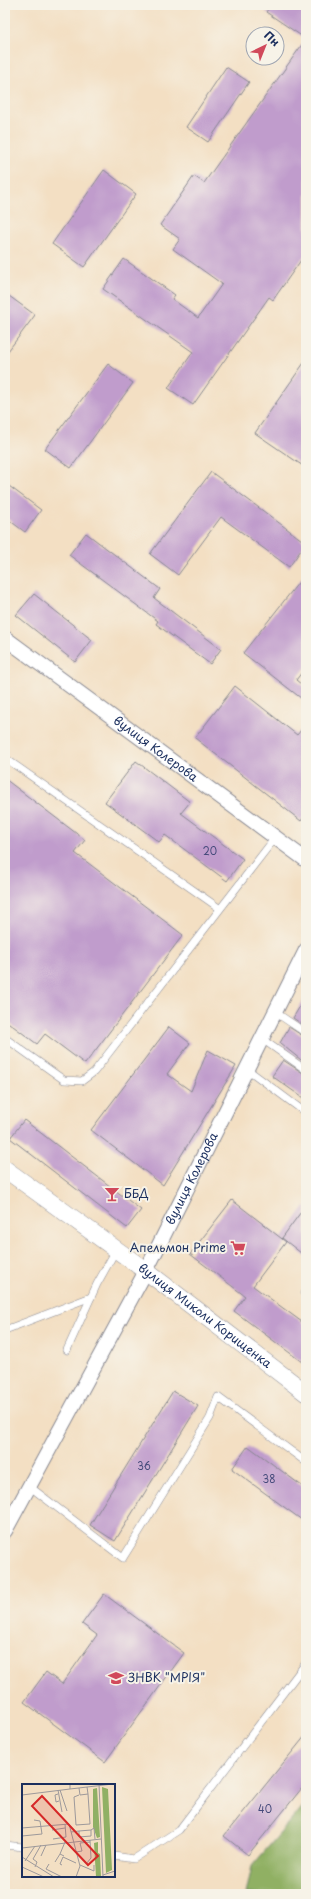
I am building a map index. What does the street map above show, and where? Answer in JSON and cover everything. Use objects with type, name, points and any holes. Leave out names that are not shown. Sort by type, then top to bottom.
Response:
[{"type":"street","name":"вулиця Колерова","points":[[5,638],[306,860]]},
{"type":"street","name":"вулиця Колерова","points":[[5,1531],[146,1271],[306,950]]},
{"type":"street","name":"вулиця Миколи Корищенка","points":[[5,1169],[146,1271],[306,1393]]},
{"type":"lane","points":[[5,758],[219,908]]},
{"type":"lane","points":[[5,1038],[64,1080],[82,1081],[94,1072],[219,908],[275,838]]},
{"type":"lane","points":[[275,1012],[306,1034]]},
{"type":"lane","points":[[262,1039],[306,1070]]},
{"type":"lane","points":[[247,1069],[306,1113]]},
{"type":"lane","points":[[67,1350],[91,1297],[116,1250]]},
{"type":"lane","points":[[306,1291],[304,1293],[306,1294]]},
{"type":"lane","points":[[5,1330],[91,1297]]},
{"type":"lane","points":[[29,1486],[123,1558],[210,1418],[218,1397],[306,1462]]},
{"type":"lane","points":[[115,1856],[134,1859],[179,1830],[306,1663]]},
{"type":"lane","points":[[5,1845],[22,1847]]},
{"type":"green space","points":[[306,1803],[306,1894],[246,1894],[252,1866]]},
{"type":"building","points":[[271,5],[306,5],[306,39],[266,12]]},
{"type":"building","points":[[306,39],[306,253],[273,300],[269,297],[193,405],[168,388],[193,352],[103,289],[124,259],[175,295],[172,299],[198,318],[222,284],[173,249],[180,239],[160,225],[194,176],[204,183]]},
{"type":"building","points":[[226,67],[249,82],[208,142],[186,127]]},
{"type":"building","points":[[104,170],[136,194],[84,267],[52,244]]},
{"type":"building","points":[[5,293],[35,315],[5,355]]},
{"type":"building","points":[[306,360],[306,468],[255,433]]},
{"type":"building","points":[[108,364],[133,383],[71,468],[45,449]]},
{"type":"building","points":[[211,472],[306,543],[289,567],[221,517],[178,575],[150,554]]},
{"type":"building","points":[[5,483],[41,510],[25,532],[5,517]]},
{"type":"building","points":[[86,533],[160,589],[154,598],[221,649],[210,664],[156,624],[158,621],[69,555]]},
{"type":"building","points":[[306,573],[306,667],[296,680],[306,688],[306,702],[243,653]]},
{"type":"building","points":[[34,594],[92,640],[75,662],[16,615]]},
{"type":"building","points":[[235,686],[297,735],[306,724],[306,814],[301,821],[195,738]]},
{"type":"building","points":[[136,761],[190,802],[181,813],[243,859],[227,881],[165,835],[159,842],[105,802]]},
{"type":"building","points":[[5,779],[85,840],[75,853],[183,935],[85,1064],[45,1034],[37,1044],[5,1020]]},
{"type":"building","points":[[306,996],[306,1027],[293,1018]]},
{"type":"building","points":[[169,1027],[190,1043],[167,1074],[191,1091],[208,1050],[236,1066],[163,1185],[91,1130]]},
{"type":"building","points":[[289,1027],[306,1038],[306,1064],[280,1043]]},
{"type":"building","points":[[283,1060],[306,1075],[306,1100],[272,1076]]},
{"type":"building","points":[[24,1120],[141,1210],[127,1228],[10,1138]]},
{"type":"building","name":"Апельмон Prime","points":[[232,1200],[286,1242],[253,1286],[306,1325],[306,1365],[234,1311],[245,1296],[190,1254]]},
{"type":"building","points":[[306,1205],[306,1257],[282,1238]]},
{"type":"building","points":[[173,1391],[198,1406],[115,1541],[90,1525]]},
{"type":"building","points":[[248,1446],[306,1489],[306,1523],[232,1469]]},
{"type":"building","name":"ЗНВК \"МРІЯ\"","points":[[104,1594],[184,1653],[105,1762],[24,1702],[46,1672],[62,1684],[97,1635],[82,1624]]},
{"type":"building","points":[[306,1735],[306,1783],[248,1855],[224,1836]]},
{"type":"place","name":"ББД","points":[[112,1194]]},
{"type":"place","name":"Апельмон Prime","points":[[238,1248]]},
{"type":"place","name":"ЗНВК \"МРІЯ\"","points":[[116,1678]]}]
